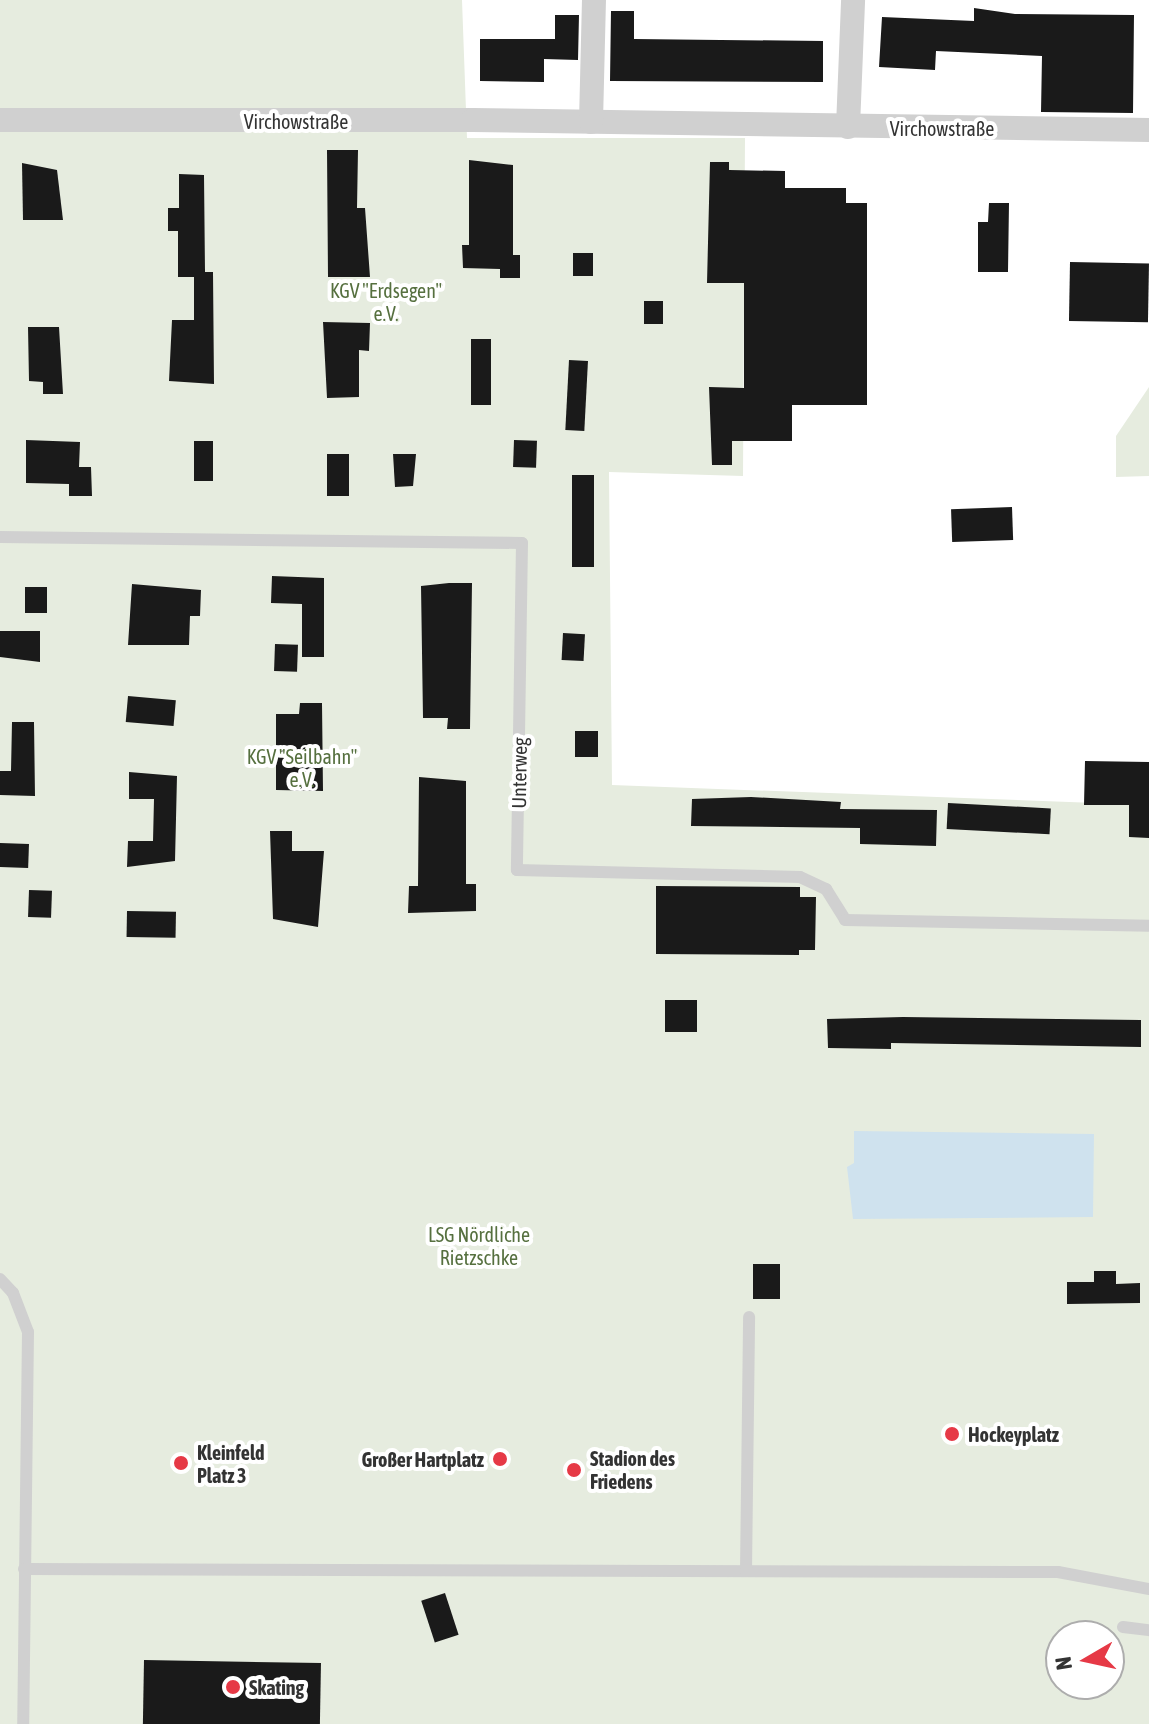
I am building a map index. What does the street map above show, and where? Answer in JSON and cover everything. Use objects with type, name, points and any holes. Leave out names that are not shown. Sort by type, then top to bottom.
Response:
[{"type":"street","points":[[591,122],[594,0]]},
{"type":"street","points":[[848,127],[853,0]]},
{"type":"street","name":"Virchowstraße","points":[[0,120],[591,122],[1149,130]]},
{"type":"lane","name":"Unterweg","points":[[0,537],[522,543],[517,870],[800,877],[826,889],[845,920],[1149,926]]},
{"type":"lane","points":[[0,1279],[13,1293],[28,1332],[23,1724]]},
{"type":"lane","points":[[746,1571],[749,1317]]},
{"type":"lane","points":[[24,1569],[1058,1572],[1149,1589]]},
{"type":"lane","points":[[1125,1627],[1149,1630]]},
{"type":"green space","name":"LSG Nördliche Rietzschke","points":[[0,0],[462,0],[467,138],[745,138],[743,476],[609,472],[612,785],[1149,805],[1149,1724],[0,1724]]},
{"type":"green space","points":[[1149,387],[1149,476],[1116,477],[1116,436]]},
{"type":"water","points":[[854,1131],[1094,1134],[1093,1217],[853,1219],[847,1167],[854,1163]]},
{"type":"building","points":[[974,8],[1015,14],[1134,15],[1133,113],[1041,112],[1042,56],[936,51],[935,70],[879,67],[882,17],[974,21]]},
{"type":"building","points":[[611,11],[634,11],[634,39],[823,41],[823,82],[610,81]]},
{"type":"building","points":[[555,15],[579,15],[578,60],[544,59],[544,82],[480,81],[480,39],[555,39]]},
{"type":"building","points":[[327,150],[358,150],[357,208],[365,208],[370,277],[328,277]]},
{"type":"building","points":[[469,160],[513,165],[513,255],[520,255],[520,278],[500,278],[500,269],[463,268],[462,245],[469,245]]},
{"type":"building","points":[[710,162],[729,162],[729,170],[785,171],[785,188],[846,188],[846,203],[867,203],[867,405],[792,405],[792,441],[732,441],[732,465],[712,465],[709,387],[744,388],[744,283],[707,283]]},
{"type":"building","points":[[22,163],[57,170],[63,220],[23,220]]},
{"type":"building","points":[[179,174],[204,175],[205,272],[213,272],[214,384],[169,381],[172,320],[194,320],[194,277],[178,277],[178,231],[168,231],[168,208],[179,208]]},
{"type":"building","points":[[989,203],[1009,203],[1008,272],[978,272],[978,222],[988,222]]},
{"type":"building","points":[[573,253],[593,253],[593,276],[573,276]]},
{"type":"building","points":[[1070,262],[1149,263],[1148,322],[1069,321]]},
{"type":"building","points":[[644,301],[663,301],[663,324],[644,324]]},
{"type":"building","points":[[323,322],[370,323],[369,351],[359,350],[359,397],[327,398]]},
{"type":"building","points":[[28,327],[59,327],[63,394],[43,394],[43,382],[29,381]]},
{"type":"building","points":[[471,339],[491,339],[491,405],[471,405]]},
{"type":"building","points":[[569,360],[588,361],[584,431],[565,430]]},
{"type":"building","points":[[26,440],[80,442],[79,467],[91,467],[92,496],[69,496],[69,484],[26,483]]},
{"type":"building","points":[[514,440],[537,441],[536,468],[513,467]]},
{"type":"building","points":[[194,441],[213,441],[213,481],[194,481]]},
{"type":"building","points":[[327,454],[349,454],[349,496],[327,496]]},
{"type":"building","points":[[393,454],[416,454],[413,486],[395,487]]},
{"type":"building","points":[[572,475],[594,475],[594,567],[572,567]]},
{"type":"building","points":[[1012,507],[1013,540],[952,542],[951,509]]},
{"type":"building","points":[[272,576],[324,578],[324,657],[302,657],[302,604],[271,603]]},
{"type":"building","points":[[472,583],[470,729],[447,729],[448,718],[423,718],[421,586]]},
{"type":"building","points":[[132,584],[201,590],[200,616],[190,616],[189,645],[128,645]]},
{"type":"building","points":[[25,587],[47,587],[47,613],[25,613]]},
{"type":"building","points":[[0,631],[40,631],[40,662],[0,657]]},
{"type":"building","points":[[563,633],[585,634],[584,661],[562,660]]},
{"type":"building","points":[[275,644],[298,645],[297,672],[274,671]]},
{"type":"building","points":[[128,696],[176,700],[174,726],[126,722]]},
{"type":"building","points":[[300,703],[322,703],[323,791],[276,790],[276,714],[299,714]]},
{"type":"building","points":[[12,722],[34,722],[35,796],[0,795],[0,771],[11,771]]},
{"type":"building","points":[[575,731],[598,731],[598,757],[575,757]]},
{"type":"building","points":[[1085,761],[1149,762],[1149,838],[1129,837],[1129,805],[1084,805]]},
{"type":"building","points":[[129,772],[177,776],[175,861],[127,867],[128,841],[153,841],[154,799],[129,799]]},
{"type":"building","points":[[419,777],[466,781],[466,884],[476,884],[476,911],[408,913],[409,886],[418,886]]},
{"type":"building","points":[[751,797],[841,802],[840,809],[937,810],[936,846],[860,844],[860,828],[691,826],[692,799]]},
{"type":"building","points":[[948,803],[1051,808],[1049,834],[947,829]]},
{"type":"building","points":[[270,831],[292,831],[292,851],[324,851],[318,927],[273,919]]},
{"type":"building","points":[[0,843],[29,844],[28,868],[0,867]]},
{"type":"building","points":[[656,886],[800,887],[800,897],[816,897],[815,950],[799,950],[799,955],[656,954]]},
{"type":"building","points":[[29,890],[52,891],[51,918],[28,917]]},
{"type":"building","points":[[127,911],[176,912],[176,938],[127,937]]},
{"type":"building","points":[[665,1000],[697,1000],[697,1032],[665,1032]]},
{"type":"building","points":[[827,1019],[1141,1020],[1141,1047],[891,1043],[891,1049],[828,1048]]},
{"type":"building","points":[[753,1264],[780,1264],[780,1299],[753,1299]]},
{"type":"building","points":[[1094,1271],[1116,1271],[1116,1284],[1140,1283],[1140,1303],[1067,1304],[1067,1282],[1094,1282]]},
{"type":"building","points":[[445,1593],[459,1635],[435,1643],[421,1601]]},
{"type":"building","name":"Skating","points":[[144,1660],[321,1663],[320,1724],[143,1724]]},
{"type":"place","name":"Hockeyplatz","points":[[952,1434]]},
{"type":"place","name":"Großer Hartplatz","points":[[500,1459]]},
{"type":"place","name":"Kleinfeld Platz 3","points":[[181,1463]]},
{"type":"place","name":"Stadion des Friedens","points":[[574,1470]]},
{"type":"place","name":"Skating","points":[[233,1687]]},
{"type":"park label","name":"KGV \"Erdsegen\" e.V.","points":[[386,302]]},
{"type":"park label","name":"KGV \"Seilbahn\" e.V.","points":[[302,768]]}]
